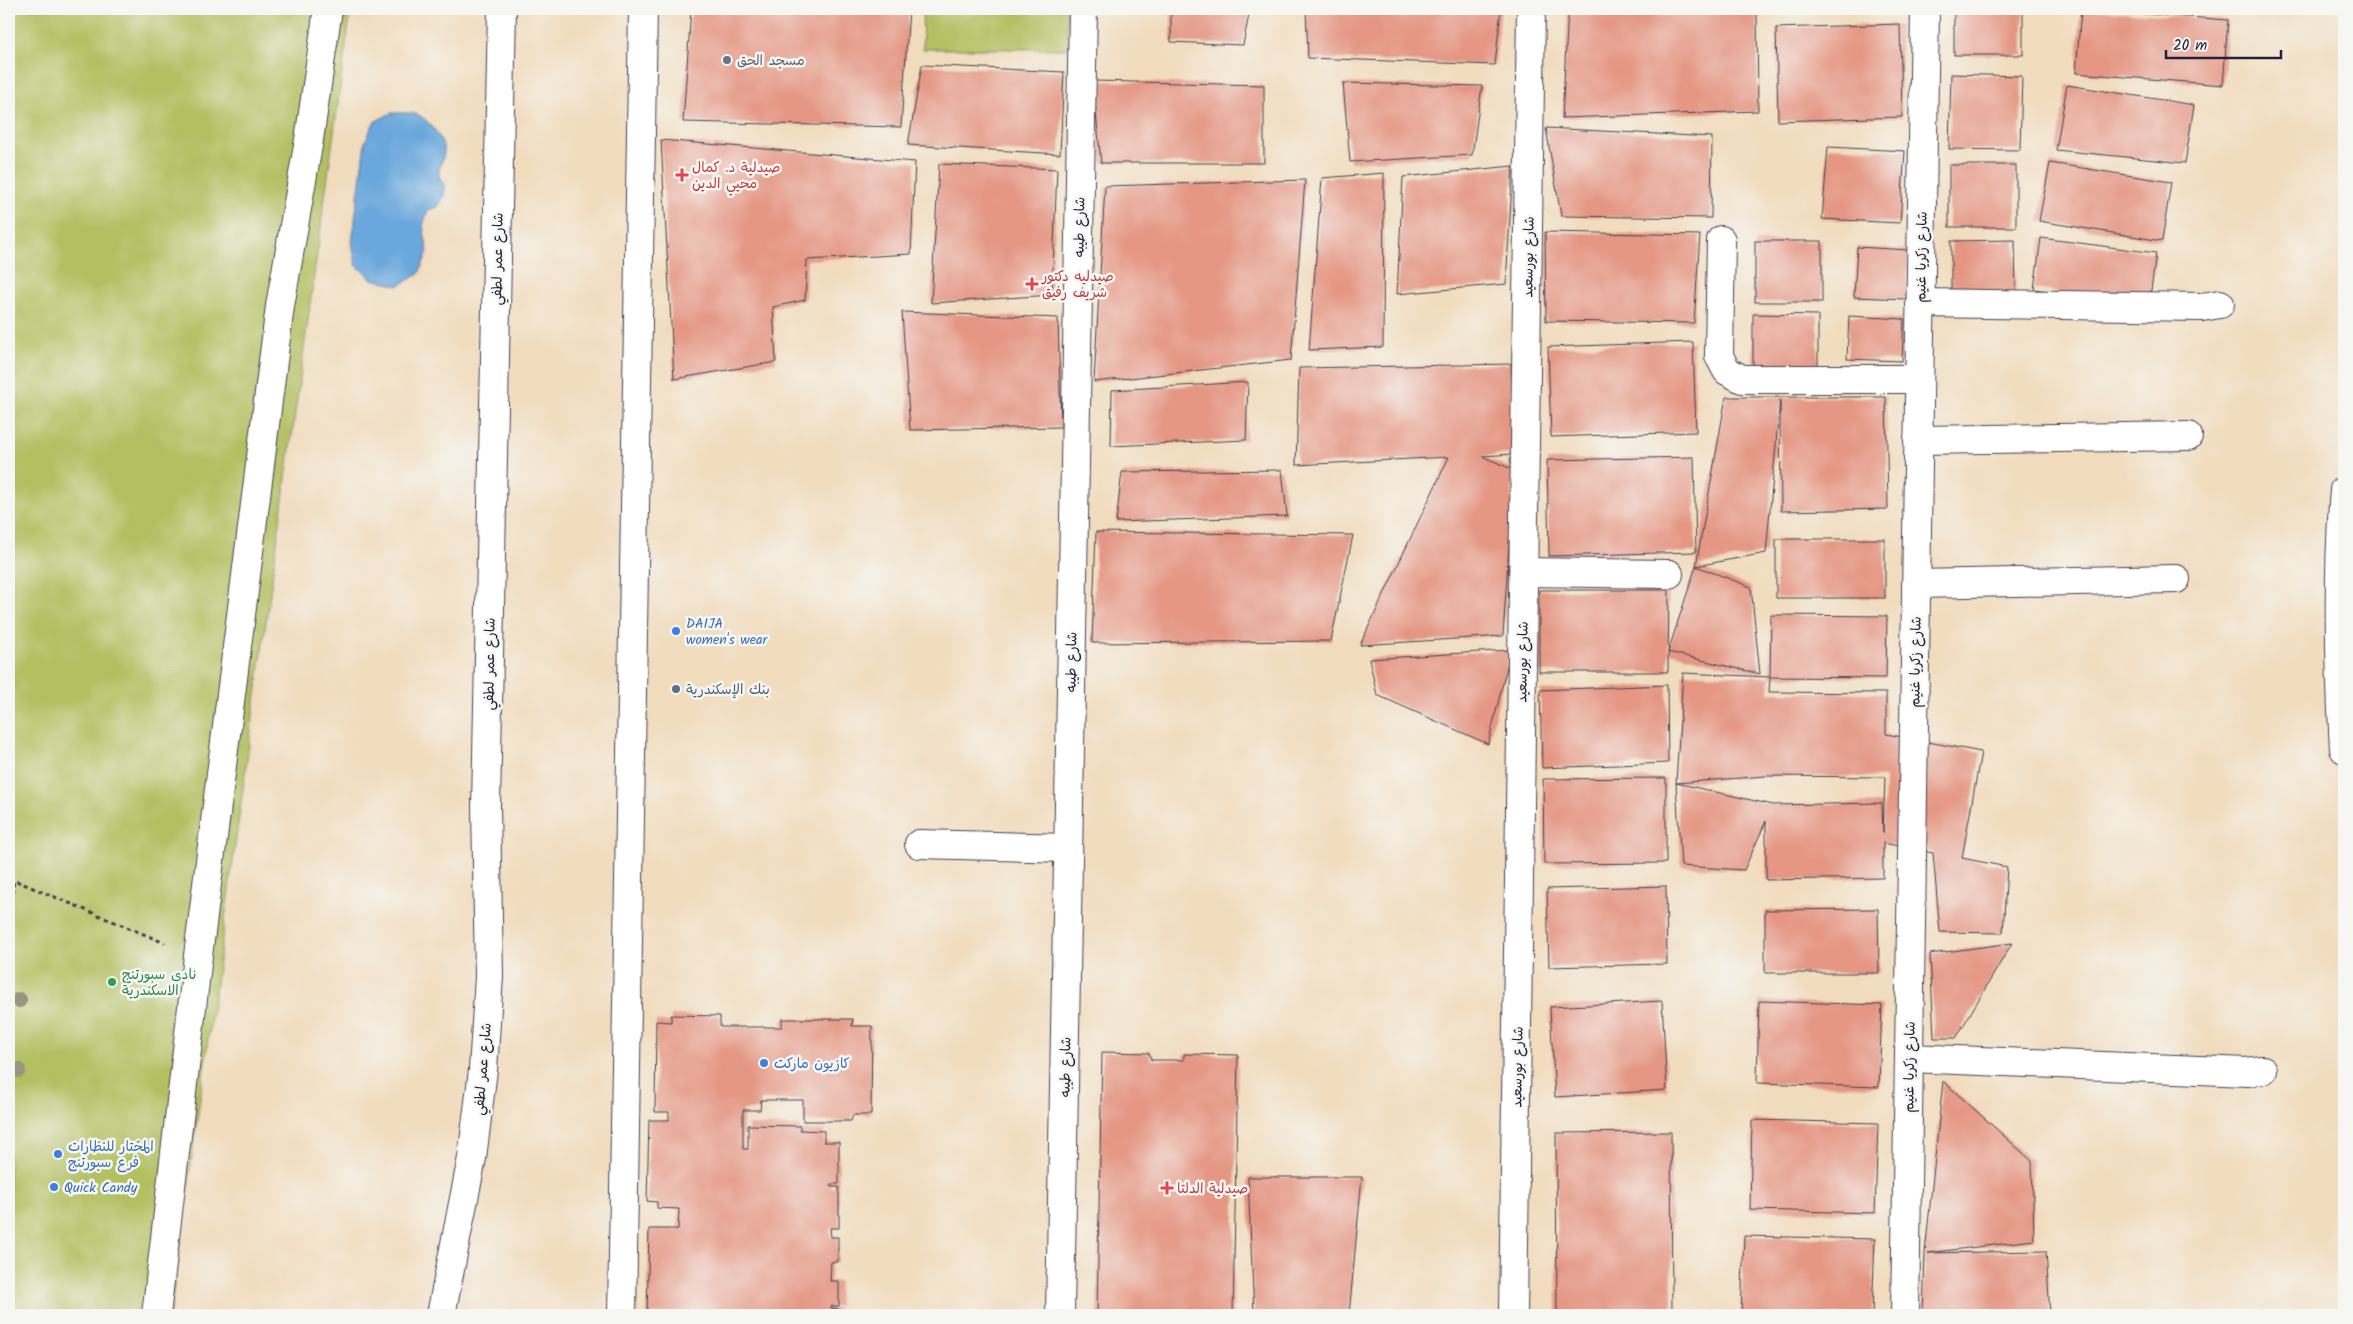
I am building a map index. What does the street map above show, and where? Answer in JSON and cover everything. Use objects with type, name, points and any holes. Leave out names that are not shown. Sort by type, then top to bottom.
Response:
[{"type":"main road","points":[[156,1315],[198,956],[280,306],[309,140],[328,9]]},
{"type":"main road","name":"شارع عمر لطفي","points":[[441,1315],[472,1158],[483,1070],[489,976],[486,796],[502,9]]},
{"type":"main road","points":[[622,1315],[643,9]]},
{"type":"main road","name":"شارع طيبه","points":[[1060,1315],[1083,9]]},
{"type":"main road","name":"شارع بورسعيد","points":[[1513,1315],[1532,9]]},
{"type":"main road","name":"شارع زكريا غنيم","points":[[1905,1315],[1925,9]]},
{"type":"main road","points":[[1721,240],[1719,356],[1727,371],[1742,380],[1919,379]]},
{"type":"main road","points":[[1920,303],[2202,306],[2220,304]]},
{"type":"main road","points":[[1918,440],[2188,436]]},
{"type":"main road","points":[[2344,490],[2340,533],[2339,648],[2344,749]]},
{"type":"main road","points":[[1524,572],[1668,574]]},
{"type":"main road","points":[[1916,584],[2176,579]]},
{"type":"main road","points":[[919,844],[1068,848]]},
{"type":"main road","points":[[1909,1058],[2247,1072],[2263,1070]]},
{"type":"path","points":[[9,878],[198,956]]},
{"type":"path","points":[[9,926],[14,879]]},
{"type":"green space","name":"نادي سبورتنج الاسكندرية","points":[[9,9],[351,9],[170,1315],[9,1315]]},
{"type":"green space","points":[[922,9],[1067,9],[1068,49],[923,49]]},
{"type":"water","points":[[391,113],[412,113],[425,119],[438,135],[444,148],[439,173],[445,185],[444,197],[438,207],[428,210],[423,226],[428,251],[419,274],[398,286],[372,279],[356,265],[352,242],[365,142],[374,122]]},
{"type":"building","points":[[691,9],[909,9],[901,127],[683,122]]},
{"type":"building","points":[[1171,9],[1250,9],[1243,45],[1171,42]]},
{"type":"building","points":[[1306,9],[1501,9],[1495,65],[1308,58]]},
{"type":"building","points":[[1568,9],[1757,9],[1758,111],[1562,118]]},
{"type":"building","points":[[1777,9],[1793,9],[1794,10],[1777,12]]},
{"type":"building","points":[[1954,9],[2023,9],[2023,55],[1954,55]]},
{"type":"building","points":[[2081,9],[2228,20],[2223,85],[2076,73]]},
{"type":"building","points":[[1900,24],[1902,117],[1778,121],[1776,28]]},
{"type":"building","points":[[922,65],[1064,72],[1060,154],[908,145]]},
{"type":"building","points":[[1951,74],[2022,76],[2020,150],[1949,149]]},
{"type":"building","points":[[1093,81],[1264,85],[1264,163],[1101,163]]},
{"type":"building","points":[[1343,83],[1482,86],[1472,155],[1350,162]]},
{"type":"building","points":[[2067,85],[2194,105],[2185,163],[2056,150]]},
{"type":"building","points":[[1546,128],[1712,137],[1711,218],[1561,216]]},
{"type":"building","points":[[661,140],[915,162],[911,254],[807,260],[805,300],[773,307],[776,362],[674,379]]},
{"type":"building","points":[[1828,147],[1905,151],[1900,223],[1822,219]]},
{"type":"building","points":[[2050,163],[2171,182],[2162,241],[2039,221]]},
{"type":"building","points":[[939,164],[1057,169],[1052,295],[931,303]]},
{"type":"building","points":[[1949,165],[2016,165],[2016,227],[1949,227]]},
{"type":"building","points":[[1513,166],[1506,284],[1397,294],[1403,177]]},
{"type":"building","points":[[1384,173],[1383,347],[1309,350],[1322,178]]},
{"type":"building","points":[[1305,180],[1291,360],[1094,382],[1105,186]]},
{"type":"building","points":[[1545,232],[1700,235],[1694,323],[1546,321]]},
{"type":"building","points":[[2041,238],[2156,253],[2149,305],[2034,289]]},
{"type":"building","points":[[2015,240],[2016,296],[1951,297],[1951,241]]},
{"type":"building","points":[[1755,241],[1822,241],[1822,302],[1755,302]]},
{"type":"building","points":[[1857,247],[1909,250],[1906,299],[1854,297]]},
{"type":"building","points":[[902,312],[1058,318],[1061,427],[910,430]]},
{"type":"building","points":[[1753,314],[1818,315],[1818,370],[1753,369]]},
{"type":"building","points":[[1849,316],[1904,319],[1902,361],[1847,359]]},
{"type":"building","points":[[1693,342],[1696,432],[1551,437],[1548,347]]},
{"type":"building","points":[[1511,364],[1514,454],[1482,456],[1514,470],[1503,636],[1360,645],[1449,457],[1296,465],[1299,368]]},
{"type":"building","points":[[1248,382],[1246,440],[1111,446],[1112,390]]},
{"type":"building","points":[[1726,397],[1886,397],[1888,509],[1781,511],[1780,400],[1766,553],[1696,566]]},
{"type":"building","points":[[1694,457],[1696,552],[1549,556],[1547,460]]},
{"type":"building","points":[[1282,470],[1287,516],[1116,522],[1122,472]]},
{"type":"building","points":[[1096,532],[1353,535],[1331,641],[1092,643]]},
{"type":"building","points":[[1776,539],[1885,539],[1885,598],[1776,598]]},
{"type":"building","points":[[1696,566],[1751,587],[1760,674],[1668,652]]},
{"type":"building","points":[[1539,590],[1669,590],[1668,672],[1539,672]]},
{"type":"building","points":[[1771,615],[1887,616],[1886,678],[1770,677]]},
{"type":"building","points":[[1511,650],[1488,744],[1377,695],[1369,659]]},
{"type":"building","points":[[1683,673],[1770,677],[1769,692],[1886,693],[1886,734],[1981,752],[1962,858],[2007,867],[2003,933],[1940,932],[1933,853],[1883,843],[1883,878],[1766,880],[1766,821],[1744,870],[1681,866],[1676,783]],"holes":[[[1766,776],[1885,777],[1883,833],[1882,803],[1773,805],[1676,783]]]},
{"type":"building","points":[[1667,685],[1668,763],[1542,768],[1540,690]]},
{"type":"building","points":[[1666,778],[1666,863],[1544,864],[1543,779]]},
{"type":"building","points":[[1666,886],[1667,964],[1549,967],[1547,889]]},
{"type":"building","points":[[1878,909],[1879,973],[1765,973],[1765,910]]},
{"type":"building","points":[[2012,943],[1956,1038],[1934,1038],[1930,954]]},
{"type":"building","points":[[1662,1001],[1667,1090],[1555,1097],[1550,1007]]},
{"type":"building","points":[[1759,1001],[1882,1005],[1879,1087],[1757,1083]]},
{"type":"building","points":[[671,1015],[720,1016],[720,1027],[782,1027],[782,1019],[853,1019],[852,1026],[872,1026],[871,1115],[853,1115],[851,1121],[803,1121],[803,1100],[761,1100],[760,1110],[743,1110],[743,1149],[748,1149],[748,1125],[800,1126],[800,1130],[824,1131],[824,1142],[839,1142],[839,1184],[831,1184],[831,1187],[839,1187],[839,1228],[830,1228],[831,1237],[838,1237],[838,1262],[831,1262],[830,1281],[839,1281],[839,1306],[831,1306],[831,1308],[838,1309],[838,1315],[647,1314],[649,1229],[678,1229],[679,1209],[657,1208],[657,1202],[647,1201],[649,1120],[669,1120],[669,1112],[655,1112],[656,1021],[671,1022]]},
{"type":"building","name":"صيدلية الدلتا","points":[[1102,1052],[1149,1053],[1151,1060],[1184,1060],[1184,1054],[1238,1055],[1233,1315],[1097,1315]]},
{"type":"building","points":[[1943,1081],[2032,1161],[2034,1240],[1928,1253],[2046,1251],[2050,1315],[1923,1315],[1925,1253]]},
{"type":"building","points":[[1752,1120],[1878,1123],[1875,1213],[1750,1210]]},
{"type":"building","points":[[1671,1132],[1672,1315],[1557,1315],[1556,1133]]},
{"type":"building","points":[[1248,1177],[1362,1177],[1349,1315],[1254,1315]]},
{"type":"building","points":[[1744,1236],[1875,1239],[1872,1315],[1741,1315]]},
{"type":"place","name":"مسجد الحق","points":[[727,60]]},
{"type":"place","name":"صيدلية د. كمال محيي الدين","points":[[682,175]]},
{"type":"place","name":"صيدليه دكتور شريف رفيق","points":[[1032,284]]},
{"type":"place","name":"DAIJA women's wear","points":[[676,631]]},
{"type":"place","name":"بنك الإسكندرية","points":[[676,689]]},
{"type":"place","name":"نادي سبورتنج الاسكندرية","points":[[112,982]]},
{"type":"place","name":"كازيون ماركت","points":[[764,1063]]},
{"type":"place","name":"المختار للنظارات فرع سبورتنج","points":[[58,1154]]},
{"type":"place","name":"Quick Candy","points":[[54,1187]]},
{"type":"place","name":"صيدلية الدلتا","points":[[1167,1188]]}]
